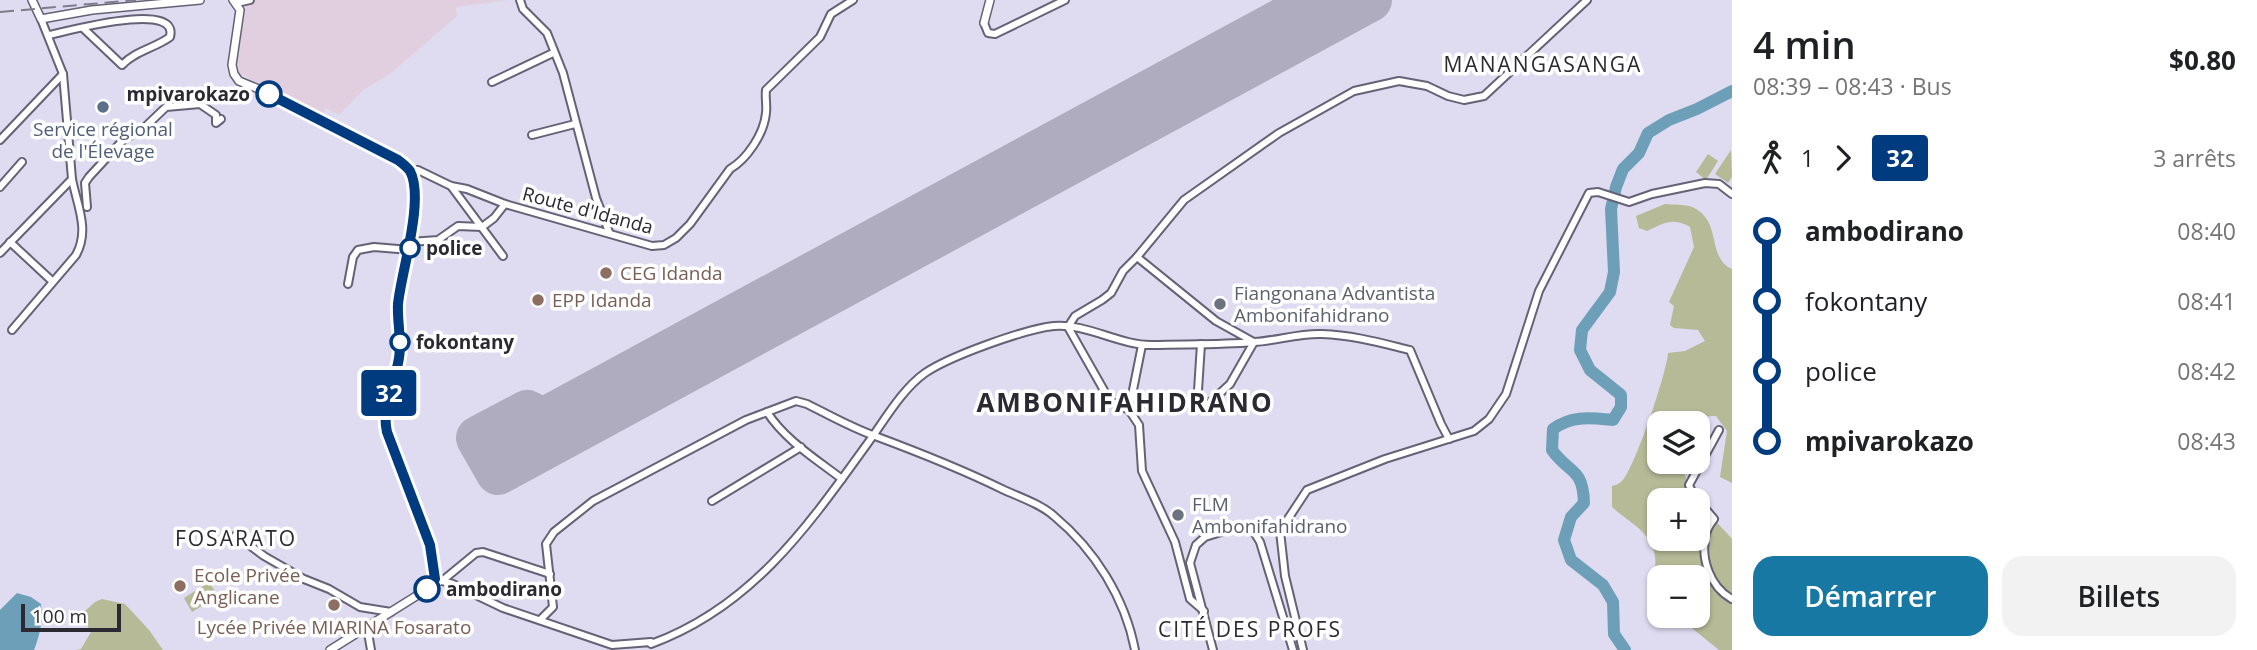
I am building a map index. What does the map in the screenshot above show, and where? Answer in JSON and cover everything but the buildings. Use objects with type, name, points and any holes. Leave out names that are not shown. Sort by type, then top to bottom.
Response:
[{"type":"street","points":[[12,330],[76,255],[84,232],[72,179],[63,74],[32,0]]},
{"type":"street","points":[[41,19],[92,10],[200,0]]},
{"type":"street","points":[[250,0],[235,2],[240,10],[232,65],[239,81],[282,99],[398,160],[409,170],[413,192],[410,246],[398,304],[399,362],[385,406],[385,418],[387,432],[430,545],[439,580]]},
{"type":"street","points":[[520,0],[523,9],[547,33],[563,73],[596,198],[610,232]]},
{"type":"street","name":"Route d'Idanda","points":[[409,170],[418,170],[452,186],[505,204],[652,246],[664,245],[690,224],[730,169],[739,163],[758,138],[766,114],[766,90],[820,37],[831,14],[853,0]]},
{"type":"street","points":[[990,0],[984,23],[988,33],[995,34],[1065,0]]},
{"type":"street","points":[[1068,327],[1075,316],[1111,293],[1123,271],[1184,200],[1279,133],[1354,90],[1399,81],[1427,86],[1464,100],[1484,96],[1587,0]]},
{"type":"street","points":[[48,35],[83,28],[145,16],[158,17],[169,23],[172,30],[170,37],[161,44],[129,57],[122,65],[83,28]]},
{"type":"street","points":[[492,82],[553,53]]},
{"type":"street","points":[[0,140],[63,74]]},
{"type":"street","points":[[87,207],[85,183],[89,177],[124,139],[144,128],[166,107],[200,104],[216,115],[216,123],[221,119]]},
{"type":"street","points":[[532,135],[575,124]]},
{"type":"street","points":[[0,187],[22,162]]},
{"type":"street","points":[[0,253],[72,179]]},
{"type":"street","points":[[1303,650],[1285,576],[1280,531],[1307,491],[1385,459],[1474,431],[1489,419],[1506,394],[1539,291],[1589,193],[1629,202],[1652,194],[1705,183],[1719,184],[1732,194]]},
{"type":"street","points":[[452,186],[503,257]]},
{"type":"street","points":[[348,284],[353,257],[358,250],[410,246],[438,240],[458,226],[482,227],[494,219],[505,204]]},
{"type":"street","points":[[10,242],[52,281]]},
{"type":"street","points":[[1137,257],[1216,321],[1254,342]]},
{"type":"street","points":[[439,580],[453,583],[503,608],[612,645],[651,644],[683,632],[748,588],[784,553],[905,393],[924,373],[947,361],[1027,331],[1057,326],[1142,345],[1254,342],[1318,334],[1356,336],[1410,350],[1450,439]]},
{"type":"street","points":[[1068,327],[1110,401],[1129,410],[1139,425],[1142,471],[1175,542],[1190,599],[1204,611]]},
{"type":"street","points":[[1129,410],[1151,401],[1206,406],[1230,384],[1254,342]]},
{"type":"street","points":[[1197,406],[1201,344]]},
{"type":"street","points":[[1129,410],[1142,345]]},
{"type":"street","points":[[540,620],[554,607],[546,544],[554,532],[593,501],[746,420],[796,401],[873,436],[893,441],[982,479],[1052,514],[1078,539],[1114,587],[1130,625],[1135,650]]},
{"type":"street","points":[[767,412],[774,423],[842,479]]},
{"type":"street","points":[[1719,430],[1689,485],[1693,494],[1714,519],[1706,532],[1705,556],[1709,576],[1732,599]]},
{"type":"street","points":[[712,501],[801,447]]},
{"type":"street","points":[[1213,650],[1190,564],[1196,545],[1205,537],[1241,526],[1252,529],[1260,542],[1293,650]]},
{"type":"street","points":[[236,535],[264,556],[360,607],[391,612]]},
{"type":"street","points":[[330,650],[429,588],[476,553],[483,552],[550,573]]},
{"type":"street","points":[[367,626],[371,650]]},
{"type":"shaded area","points":[[246,0],[508,0],[456,7],[457,16],[391,73],[363,90],[339,115],[326,108],[322,115],[236,72]]},
{"type":"green space","points":[[1731,150],[1732,177],[1728,183],[1715,174]]},
{"type":"green space","points":[[1708,154],[1718,161],[1706,180],[1696,172]]},
{"type":"green space","points":[[1665,204],[1692,207],[1708,221],[1719,256],[1724,264],[1732,269],[1732,483],[1720,477],[1727,431],[1716,416],[1710,416],[1710,411],[1652,411],[1668,353],[1685,351],[1705,341],[1698,330],[1674,328],[1670,325],[1674,306],[1669,302],[1694,247],[1690,227],[1673,222],[1647,231],[1639,228],[1636,216]]},
{"type":"green space","points":[[1647,426],[1647,474],[1684,474],[1690,488],[1647,488],[1647,538],[1612,507],[1612,486],[1622,481]]},
{"type":"green space","points":[[1710,514],[1732,539],[1732,650],[1719,650],[1692,628],[1710,628],[1710,565],[1655,565],[1654,551],[1710,551]]},
{"type":"green space","points":[[209,582],[218,596],[192,612],[184,598]]},
{"type":"green space","points":[[102,599],[125,604],[163,650],[75,650],[81,649],[91,632],[84,620],[84,612]]},
{"type":"water","points":[[17,593],[31,597],[41,604],[38,639],[34,650],[0,650],[0,610]]},
{"type":"waterway","points":[[1625,650],[1614,634],[1613,602],[1603,585],[1571,560],[1564,540],[1571,517],[1584,503],[1583,491],[1578,477],[1552,450],[1553,429],[1575,419],[1613,420],[1621,407],[1621,395],[1590,370],[1580,350],[1582,330],[1610,292],[1614,272],[1611,209],[1623,169],[1639,153],[1648,133],[1669,120],[1732,91]]},
{"type":"runway","points":[[1319,0],[543,420],[527,412],[478,438],[498,473],[1370,0]]},
{"type":"railway","points":[[0,12],[136,0]]},
{"type":"bus line","name":"32","points":[[269,94],[398,160],[409,170],[413,181],[414,214],[410,250],[398,304],[399,362],[385,406],[385,418],[387,432],[430,545],[435,579],[427,589]]},
{"type":"place","name":"mpivarokazo","points":[[269,94]]},
{"type":"place","name":"Service régional de l'Élevage","points":[[103,107]]},
{"type":"place","name":"police","points":[[410,248]]},
{"type":"place","name":"CEG Idanda","points":[[606,273]]},
{"type":"place","name":"EPP Idanda","points":[[538,300]]},
{"type":"place","name":"Fiangonana Advantista Ambonifahidrano","points":[[1220,304]]},
{"type":"place","name":"fokontany","points":[[400,342]]},
{"type":"place","name":"FLM Ambonifahidrano","points":[[1178,515]]},
{"type":"place","name":"Ecole Privée Anglicane","points":[[180,586]]},
{"type":"place","name":"ambodirano","points":[[427,589]]},
{"type":"place","name":"Lycée Privée MIARINA Fosarato","points":[[334,605]]},
{"type":"district","name":"MANANGASANGA","points":[[1543,64]]},
{"type":"district","name":"AMBONIFAHIDRANO","points":[[1125,402]]},
{"type":"district","name":"FOSARATO","points":[[236,538]]},
{"type":"district","name":"CITÉ DES PROFS","points":[[1250,629]]}]
